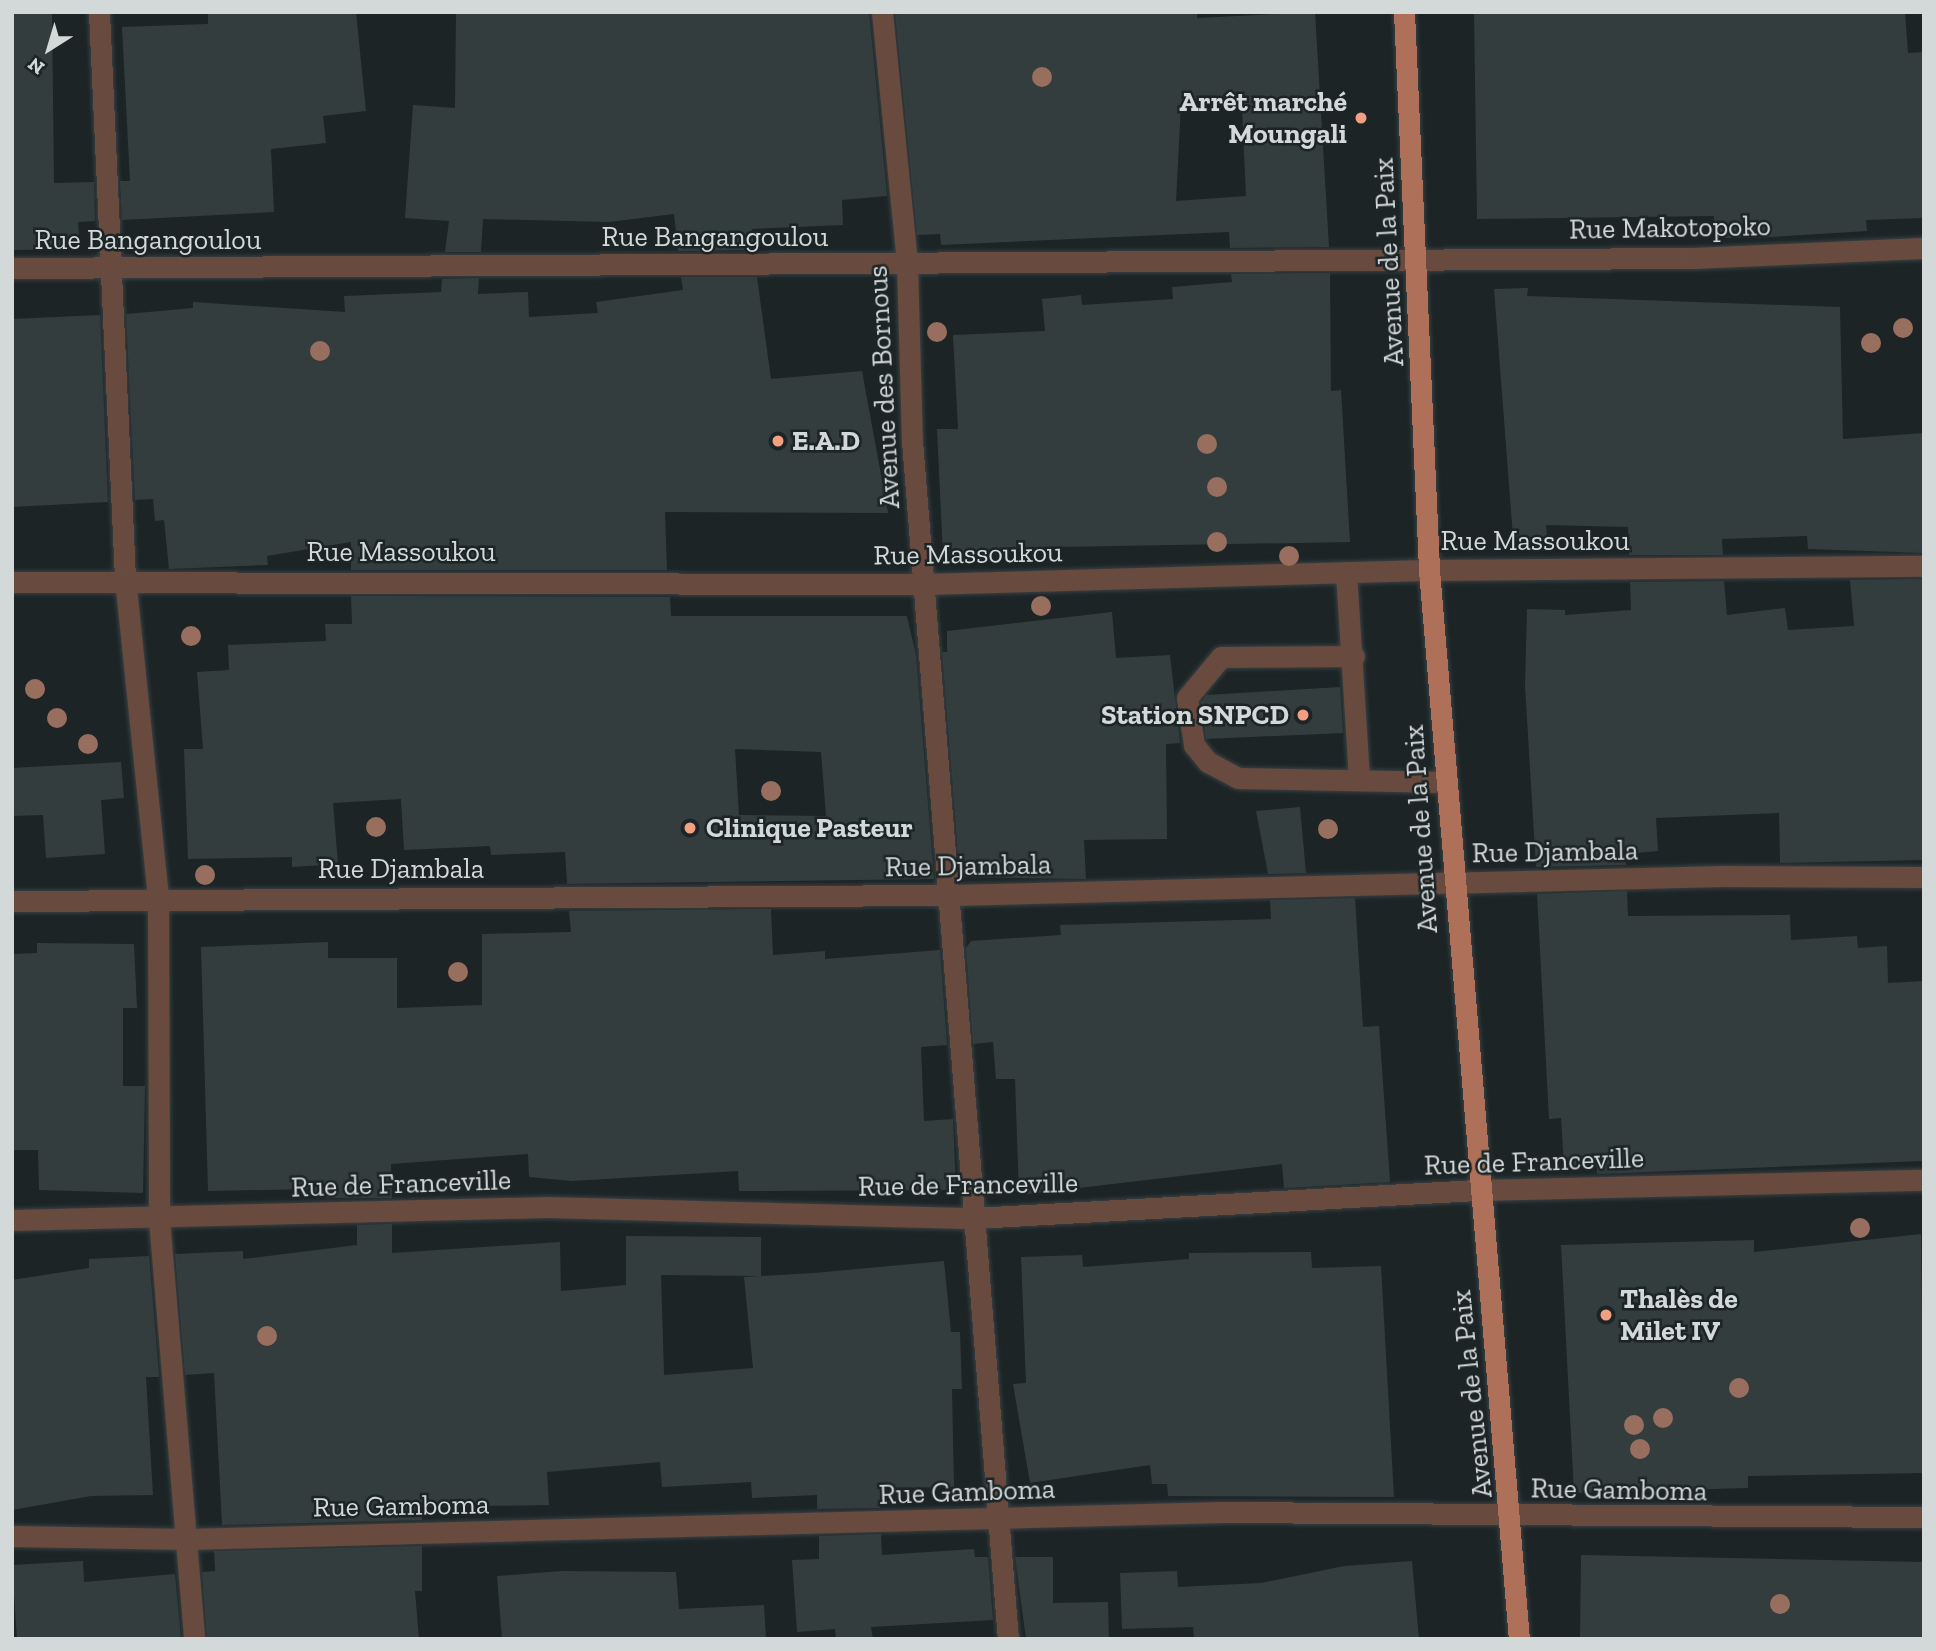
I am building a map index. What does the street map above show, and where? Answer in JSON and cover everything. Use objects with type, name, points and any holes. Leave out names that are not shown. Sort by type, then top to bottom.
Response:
[{"type":"main road","name":"Avenue de la Paix","points":[[1404,12],[1418,258],[1429,570],[1477,1190],[1513,1516],[1519,1639]]},
{"type":"street","points":[[99,12],[125,579],[158,898],[159,1219],[194,1639]]},
{"type":"street","name":"Avenue des Bornous","points":[[882,12],[907,264],[924,584],[953,895],[974,1218],[1008,1639]]},
{"type":"street","name":"Rue Makotopoko","points":[[1418,258],[1692,258],[1924,248]]},
{"type":"street","name":"Rue Bangangoulou","points":[[12,268],[907,264],[1418,258]]},
{"type":"street","name":"Rue Massoukou","points":[[12,582],[125,579],[924,584],[1429,570],[1924,566]]},
{"type":"street","points":[[1346,572],[1354,656],[1359,780]]},
{"type":"street","points":[[1354,656],[1221,657],[1187,698],[1194,745],[1209,762],[1238,778],[1445,782]]},
{"type":"street","name":"Rue Djambala","points":[[12,901],[953,895],[1453,882],[1924,877]]},
{"type":"street","name":"Rue de Franceville","points":[[12,1220],[159,1219],[547,1207],[974,1218],[1477,1190],[1924,1181]]},
{"type":"street","name":"Rue Gamboma","points":[[12,1536],[187,1539],[999,1520],[1222,1512],[1924,1517]]},
{"type":"building","points":[[12,12],[52,12],[54,183],[94,182],[95,221],[78,222],[80,249],[12,250]]},
{"type":"building","points":[[208,12],[356,12],[366,111],[323,116],[326,143],[271,149],[274,212],[122,220],[120,181],[130,181],[122,27],[208,24]]},
{"type":"building","points":[[456,12],[869,12],[887,196],[842,200],[843,225],[752,229],[754,250],[678,251],[674,214],[609,222],[483,219],[481,252],[445,252],[449,221],[405,218],[413,105],[455,108]]},
{"type":"building","points":[[895,12],[1197,12],[1197,18],[1315,12],[1329,247],[1230,248],[1229,232],[941,245],[940,234],[917,235]],"holes":[[[1181,104],[1242,109],[1246,196],[1176,201]]]},
{"type":"building","points":[[1474,12],[1905,12],[1908,53],[1924,52],[1924,218],[1866,220],[1867,231],[1756,238],[1714,238],[1714,216],[1477,219]]},
{"type":"building","points":[[1330,273],[1331,391],[1341,390],[1350,542],[1005,548],[1005,553],[943,555],[937,429],[958,429],[953,335],[1045,331],[1042,299],[1081,295],[1082,305],[1173,299],[1172,287],[1232,282],[1231,274]]},
{"type":"building","points":[[681,277],[757,277],[771,379],[862,371],[888,513],[665,512],[667,570],[351,570],[351,542],[267,556],[268,565],[169,569],[164,520],[155,521],[153,499],[135,500],[126,314],[193,308],[193,302],[345,312],[344,296],[441,292],[442,279],[479,278],[478,294],[528,292],[529,317],[598,313],[596,302],[683,290]]},
{"type":"building","points":[[1528,288],[1527,296],[1840,307],[1843,439],[1924,433],[1924,553],[1808,549],[1807,536],[1722,539],[1723,555],[1629,555],[1628,527],[1546,525],[1548,548],[1514,550],[1494,289]]},
{"type":"building","points":[[100,315],[108,502],[12,507],[12,319]]},
{"type":"building","points":[[1924,579],[1924,860],[1780,863],[1779,813],[1656,818],[1658,851],[1625,854],[1626,865],[1536,867],[1525,686],[1527,609],[1565,610],[1565,615],[1631,610],[1630,582],[1724,581],[1727,615],[1785,608],[1788,630],[1854,626],[1850,580]]},
{"type":"building","points":[[351,596],[670,597],[671,616],[907,616],[916,655],[934,879],[567,884],[565,852],[491,855],[490,846],[404,850],[401,799],[333,803],[338,864],[292,867],[292,857],[188,859],[184,749],[203,749],[197,672],[229,670],[228,645],[326,641],[325,624],[352,624]],"holes":[[[735,749],[821,752],[826,816],[739,815]]]},
{"type":"building","points":[[1112,612],[1116,658],[1170,655],[1180,743],[1166,744],[1167,839],[1084,840],[1086,879],[960,877],[942,652],[947,652],[947,631]]},
{"type":"building","points":[[1340,687],[1343,733],[1206,739],[1201,702],[1206,695]]},
{"type":"building","points":[[121,762],[124,798],[101,800],[105,854],[46,858],[43,815],[12,816],[12,768]]},
{"type":"building","points":[[1300,807],[1306,873],[1268,874],[1256,811]]},
{"type":"building","points":[[1627,891],[1628,916],[1790,915],[1791,940],[1857,936],[1858,948],[1887,946],[1888,983],[1924,981],[1924,1161],[1597,1174],[1597,1167],[1564,1168],[1561,1118],[1549,1119],[1537,894]]},
{"type":"building","points":[[1355,898],[1363,1027],[1379,1026],[1390,1182],[1284,1188],[1282,1164],[1019,1195],[1015,1079],[996,1079],[993,1042],[973,1044],[966,948],[971,941],[1061,935],[1060,925],[1271,919],[1270,900]]},
{"type":"building","points":[[771,909],[773,955],[825,951],[825,959],[940,950],[947,1045],[921,1047],[924,1121],[953,1119],[956,1190],[739,1191],[738,1171],[572,1181],[529,1177],[528,1154],[391,1164],[392,1198],[314,1198],[314,1189],[208,1191],[201,947],[328,942],[328,958],[397,958],[397,1008],[482,1005],[482,934],[571,932],[569,911]]},
{"type":"building","points":[[37,943],[134,944],[137,1008],[123,1008],[123,1086],[145,1086],[143,1193],[39,1190],[38,1150],[12,1150],[12,954],[37,953]]},
{"type":"building","points":[[392,1224],[392,1253],[560,1242],[561,1291],[626,1285],[626,1236],[761,1237],[761,1276],[661,1275],[664,1375],[753,1368],[744,1277],[814,1273],[944,1261],[951,1332],[960,1332],[962,1389],[952,1389],[954,1487],[880,1488],[880,1508],[817,1509],[817,1495],[752,1498],[751,1482],[662,1487],[660,1462],[547,1472],[549,1505],[422,1507],[422,1520],[222,1525],[214,1373],[185,1375],[175,1254],[243,1251],[243,1259],[357,1245],[357,1225]]},
{"type":"building","points":[[1921,1234],[1924,1473],[1748,1476],[1748,1488],[1574,1493],[1561,1245],[1754,1240],[1754,1252]]},
{"type":"building","points":[[1311,1252],[1312,1268],[1381,1266],[1394,1497],[1168,1496],[1167,1484],[1152,1484],[1150,1465],[1030,1483],[1013,1384],[1026,1383],[1021,1257],[1082,1255],[1083,1267],[1189,1259],[1189,1253]]},
{"type":"building","points":[[149,1256],[159,1377],[146,1377],[153,1495],[91,1496],[12,1510],[12,1280],[89,1268],[89,1259]]},
{"type":"building","points":[[881,1534],[882,1555],[974,1549],[975,1557],[988,1557],[993,1620],[871,1627],[873,1639],[836,1639],[835,1629],[797,1632],[792,1560],[819,1559],[819,1536]]},
{"type":"building","points":[[422,1546],[422,1591],[415,1591],[419,1639],[207,1639],[202,1572],[215,1571],[214,1551]]},
{"type":"building","points":[[1581,1555],[1924,1562],[1924,1639],[1580,1637]]},
{"type":"building","points":[[1015,1557],[1053,1557],[1053,1603],[1108,1602],[1109,1639],[1026,1639]]},
{"type":"building","points":[[83,1561],[84,1582],[175,1574],[181,1639],[17,1639],[12,1565]]},
{"type":"building","points":[[1412,1561],[1419,1639],[1194,1639],[1193,1627],[1122,1629],[1120,1573],[1177,1571],[1178,1587],[1261,1583],[1344,1566]]},
{"type":"building","points":[[562,1571],[676,1572],[679,1609],[764,1605],[766,1639],[502,1639],[497,1576]]},
{"type":"place","name":"Arrêt marché Moungali","points":[[1361,118]]},
{"type":"place","name":"E.A.D","points":[[778,441]]},
{"type":"place","name":"Station SNPCD","points":[[1303,715]]},
{"type":"place","name":"Clinique Pasteur","points":[[690,828]]},
{"type":"place","name":"Thalès de Milet IV","points":[[1606,1315]]}]
